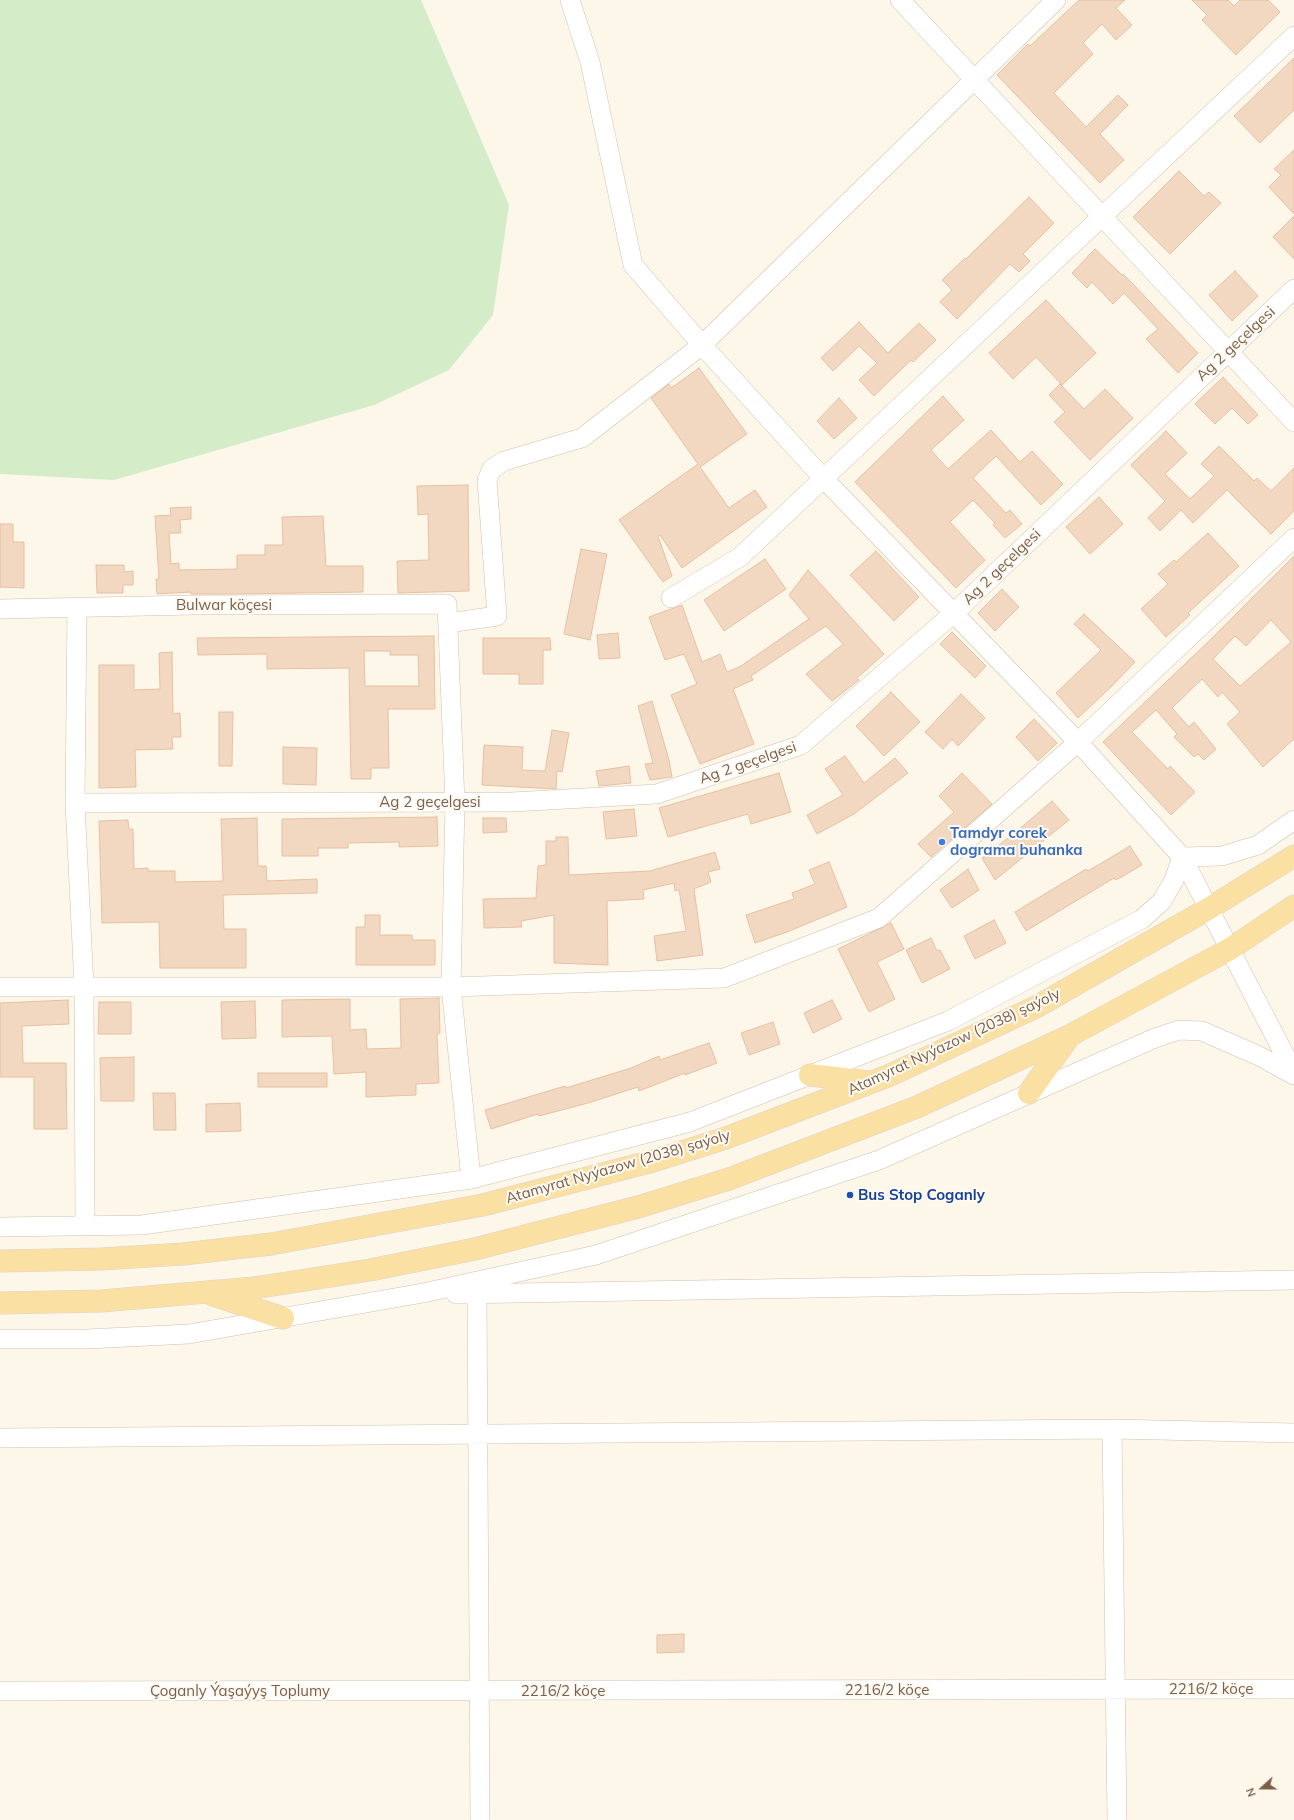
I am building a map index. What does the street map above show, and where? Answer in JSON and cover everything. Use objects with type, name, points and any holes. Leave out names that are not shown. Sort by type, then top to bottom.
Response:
[{"type":"main road","name":"Atamyrat Nyýazow (2038) şaýoly","points":[[0,1261],[101,1259],[183,1254],[271,1244],[483,1205],[653,1161],[726,1138],[872,1082],[1036,1007],[1208,909],[1294,856]]},
{"type":"main road","points":[[0,1303],[101,1301],[254,1288],[378,1268],[475,1249],[638,1207],[729,1179],[917,1107],[1069,1036],[1230,949],[1294,906]]},
{"type":"main road","points":[[1029,1093],[1069,1036]]},
{"type":"main road","points":[[810,1075],[872,1082]]},
{"type":"main road","points":[[204,1292],[283,1318]]},
{"type":"street","points":[[570,0],[590,62],[633,265],[702,345],[824,479],[1078,742],[1182,857],[1294,1074]]},
{"type":"street","points":[[900,0],[1294,422]]},
{"type":"street","points":[[471,1179],[451,987],[455,802],[448,623],[497,616],[487,480],[492,469],[504,462],[582,438],[702,345],[1056,0]]},
{"type":"street","points":[[671,598],[740,557],[1294,36]]},
{"type":"street","name":"Ag 2 geçelgesi","points":[[75,803],[512,802],[658,794],[801,745],[954,613],[1294,289]]},
{"type":"street","points":[[0,987],[451,987],[724,978],[879,918],[1078,742],[1294,538]]},
{"type":"street","name":"Bulwar köçesi","points":[[0,609],[195,605],[447,604],[448,623]]},
{"type":"street","points":[[77,607],[75,803],[84,986],[85,1226]]},
{"type":"street","points":[[1182,857],[1222,856],[1252,847],[1258,845],[1294,820]]},
{"type":"street","points":[[0,1227],[142,1225],[471,1179],[690,1122],[948,1021],[1142,919],[1162,901],[1174,880],[1182,857]]},
{"type":"street","points":[[0,1340],[87,1339],[189,1334],[428,1292],[596,1255],[879,1160],[1155,1038],[1179,1030],[1202,1031],[1259,1056],[1294,1074]]},
{"type":"street","points":[[428,1292],[477,1294],[1294,1280]]},
{"type":"street","points":[[477,1294],[480,1820]]},
{"type":"street","points":[[1112,1429],[1117,1820]]},
{"type":"street","points":[[0,1438],[1112,1429],[1294,1433]]},
{"type":"street","name":"2216/2 köçe","points":[[479,1691],[1294,1689]]},
{"type":"street","name":"Çoganly Ýaşaýyş Toplumy","points":[[0,1692],[479,1691]]},
{"type":"green space","points":[[0,0],[421,0],[509,205],[493,315],[449,370],[374,405],[114,480],[0,474]]},
{"type":"building","points":[[1079,0],[1125,0],[1116,8],[1132,25],[1116,40],[1102,24],[1083,43],[1093,54],[1054,93],[1086,127],[1118,95],[1128,105],[1100,134],[1124,160],[1100,183],[997,75],[1028,44],[1030,46]]},
{"type":"building","points":[[1192,0],[1228,0],[1234,6],[1240,0],[1268,0],[1280,12],[1236,55],[1202,20],[1207,15]]},
{"type":"building","points":[[1294,58],[1294,110],[1260,143],[1234,116]]},
{"type":"building","points":[[1294,150],[1294,214],[1269,187],[1281,175],[1274,169]]},
{"type":"building","points":[[1179,171],[1204,196],[1209,192],[1221,203],[1170,254],[1133,217]]},
{"type":"building","points":[[1029,197],[1054,223],[1023,254],[1030,261],[1019,272],[1010,264],[957,319],[940,302],[952,290],[942,280],[965,258],[966,259]]},
{"type":"building","points":[[1294,216],[1294,259],[1273,237]]},
{"type":"building","points":[[1095,249],[1133,284],[1198,353],[1178,373],[1146,339],[1158,329],[1124,293],[1113,304],[1092,282],[1087,288],[1072,273]]},
{"type":"building","points":[[1235,271],[1258,296],[1232,321],[1209,295]]},
{"type":"building","points":[[1046,300],[1096,353],[1062,385],[1036,357],[1013,379],[989,353]]},
{"type":"building","points":[[859,322],[888,353],[919,323],[936,340],[913,362],[911,360],[874,396],[859,380],[877,363],[859,346],[833,371],[821,358]]},
{"type":"building","points":[[699,368],[747,434],[700,467],[729,508],[755,490],[767,507],[682,568],[660,535],[658,536],[672,576],[663,582],[619,520],[698,464],[651,398],[669,384],[671,388]]},
{"type":"building","points":[[1223,377],[1258,415],[1248,424],[1232,408],[1215,424],[1195,404]]},
{"type":"building","points":[[1060,384],[1084,409],[1105,389],[1133,418],[1090,460],[1054,422],[1065,412],[1049,395]]},
{"type":"building","points":[[943,396],[964,420],[931,450],[948,469],[991,430],[1020,462],[1032,451],[1063,484],[1041,505],[996,456],[973,478],[1006,513],[1010,510],[1022,524],[1005,538],[993,525],[995,523],[973,500],[950,522],[985,560],[956,588],[855,482]]},
{"type":"building","points":[[839,398],[857,418],[834,439],[817,421]]},
{"type":"building","points":[[1166,431],[1187,453],[1165,474],[1190,499],[1214,476],[1201,464],[1219,446],[1254,481],[1257,478],[1271,491],[1294,468],[1294,511],[1271,534],[1227,490],[1193,523],[1181,510],[1160,531],[1148,518],[1165,501],[1131,465]]},
{"type":"building","points":[[468,485],[469,591],[398,593],[397,561],[429,560],[428,514],[418,515],[417,486]]},
{"type":"building","points":[[1099,497],[1123,524],[1090,554],[1066,527]]},
{"type":"building","points":[[191,507],[191,519],[180,520],[181,533],[169,533],[171,564],[179,563],[179,570],[237,569],[237,555],[265,555],[265,545],[283,545],[282,517],[323,516],[326,566],[363,566],[363,592],[191,594],[191,592],[157,594],[156,579],[159,579],[155,516],[171,515],[170,508]]},
{"type":"building","points":[[0,524],[13,524],[13,542],[24,542],[24,588],[0,587]]},
{"type":"building","points":[[1208,533],[1239,566],[1188,613],[1190,615],[1166,637],[1141,609],[1168,584],[1158,574],[1174,560],[1176,562]]},
{"type":"building","points":[[581,549],[607,554],[590,640],[564,634]]},
{"type":"building","points":[[876,551],[919,597],[894,621],[850,575]]},
{"type":"building","points":[[1294,556],[1294,739],[1263,767],[1227,724],[1240,712],[1222,692],[1218,697],[1202,679],[1172,708],[1189,727],[1194,722],[1216,749],[1204,760],[1198,754],[1194,757],[1174,737],[1177,734],[1156,710],[1132,732],[1168,769],[1170,766],[1195,792],[1171,815],[1103,742],[1207,643]],"holes":[[[1271,620],[1291,642],[1240,686],[1213,659],[1235,636],[1246,646]]]},
{"type":"building","points":[[765,559],[786,589],[724,631],[704,600]]},
{"type":"building","points":[[96,565],[124,565],[124,572],[133,571],[133,585],[123,585],[123,593],[97,593]]},
{"type":"building","points":[[808,570],[884,654],[857,678],[859,680],[832,701],[806,674],[843,644],[826,626],[751,676],[753,680],[733,689],[754,744],[700,764],[671,695],[697,684],[684,654],[665,660],[649,617],[682,605],[702,662],[720,654],[727,672],[741,666],[809,619],[789,595]]},
{"type":"building","points":[[1002,589],[1019,607],[995,631],[978,613]]},
{"type":"building","points":[[1084,614],[1135,662],[1078,718],[1056,693],[1101,650],[1074,624]]},
{"type":"building","points":[[952,632],[986,666],[975,678],[940,644]]},
{"type":"building","points":[[618,633],[620,658],[599,659],[597,635]]},
{"type":"building","points":[[434,636],[435,709],[388,709],[389,768],[371,768],[371,779],[351,779],[349,668],[267,669],[267,654],[198,655],[197,638]],"holes":[[[364,651],[390,651],[390,655],[418,655],[419,686],[365,686]]]},
{"type":"building","points":[[483,638],[550,638],[551,650],[543,650],[543,684],[519,684],[519,674],[483,674]]},
{"type":"building","points":[[172,652],[173,714],[180,713],[181,737],[172,737],[173,749],[135,750],[136,787],[99,788],[99,665],[134,665],[134,690],[160,689],[159,653]]},
{"type":"building","points":[[891,692],[920,722],[884,756],[856,726]]},
{"type":"building","points":[[961,694],[985,718],[958,746],[952,739],[943,749],[925,732]]},
{"type":"building","points":[[652,701],[669,760],[672,777],[650,780],[645,764],[653,763],[638,706]]},
{"type":"building","points":[[219,712],[233,712],[232,766],[219,766]]},
{"type":"building","points":[[1034,719],[1057,743],[1038,761],[1016,737]]},
{"type":"building","points":[[552,730],[569,733],[562,772],[557,771],[556,789],[482,785],[484,745],[523,747],[522,770],[545,771]]},
{"type":"building","points":[[283,747],[317,748],[316,785],[283,784]]},
{"type":"building","points":[[845,756],[864,783],[895,758],[908,773],[854,814],[817,834],[807,815],[843,795],[825,769]]},
{"type":"building","points":[[629,766],[631,783],[599,786],[596,771]]},
{"type":"building","points":[[779,773],[791,812],[751,824],[748,814],[668,837],[659,808]]},
{"type":"building","points":[[962,773],[992,804],[931,857],[918,844],[954,812],[939,796]]},
{"type":"building","points":[[1052,801],[1069,820],[995,880],[982,858]]},
{"type":"building","points":[[634,809],[637,836],[606,839],[603,812]]},
{"type":"building","points":[[437,817],[438,846],[399,847],[399,842],[348,843],[348,848],[318,848],[318,856],[282,856],[282,819]]},
{"type":"building","points":[[257,818],[258,866],[266,866],[267,881],[317,879],[317,893],[223,895],[224,929],[246,929],[246,968],[160,968],[159,922],[102,923],[99,821],[128,820],[129,829],[133,829],[134,869],[148,868],[148,871],[175,871],[175,882],[223,881],[221,819]]},
{"type":"building","points":[[483,818],[506,818],[507,832],[483,833]]},
{"type":"building","points":[[556,837],[568,837],[569,875],[650,871],[715,852],[720,869],[708,872],[711,882],[694,889],[703,955],[657,961],[654,936],[686,931],[679,890],[675,891],[674,883],[643,890],[644,899],[607,901],[608,965],[554,963],[554,915],[521,921],[522,927],[484,928],[483,899],[536,898],[538,866],[546,865],[546,841],[556,841]]},
{"type":"building","points":[[1130,846],[1142,865],[1116,880],[1114,878],[1026,931],[1015,912],[1086,869],[1088,871]]},
{"type":"building","points":[[829,862],[847,907],[787,932],[755,943],[746,915],[794,899],[792,893],[815,884],[809,870]]},
{"type":"building","points":[[968,869],[979,890],[952,908],[940,890]]},
{"type":"building","points":[[365,915],[380,915],[380,935],[412,935],[412,940],[435,940],[435,965],[356,965],[356,927],[365,927]]},
{"type":"building","points":[[994,920],[1006,943],[975,959],[964,936]]},
{"type":"building","points":[[891,923],[904,949],[877,962],[895,999],[869,1012],[838,949]]},
{"type":"building","points":[[931,938],[937,951],[940,950],[950,969],[922,983],[906,950]]},
{"type":"building","points":[[439,998],[440,1033],[437,1034],[439,1083],[416,1084],[416,1095],[366,1097],[366,1072],[334,1074],[332,1036],[282,1037],[282,1000],[350,999],[350,1030],[366,1029],[367,1049],[401,1048],[400,999]]},
{"type":"building","points":[[68,1000],[69,1024],[22,1026],[23,1063],[66,1063],[67,1129],[34,1129],[34,1077],[0,1077],[0,1003]]},
{"type":"building","points":[[832,1000],[842,1019],[813,1033],[804,1013]]},
{"type":"building","points":[[255,1001],[256,1038],[222,1039],[221,1002]]},
{"type":"building","points":[[99,1002],[131,1002],[131,1034],[98,1034]]},
{"type":"building","points":[[773,1022],[780,1044],[749,1055],[741,1033]]},
{"type":"building","points":[[709,1043],[717,1063],[685,1075],[685,1073],[639,1091],[638,1087],[588,1103],[539,1116],[538,1114],[491,1129],[485,1110],[565,1086],[566,1088],[631,1068],[659,1056],[660,1060]]},
{"type":"building","points":[[134,1057],[134,1101],[101,1101],[100,1058]]},
{"type":"building","points":[[258,1073],[327,1073],[327,1087],[258,1087]]},
{"type":"building","points":[[153,1093],[175,1093],[176,1130],[154,1130]]},
{"type":"building","points":[[240,1103],[241,1131],[206,1132],[206,1104]]},
{"type":"building","points":[[684,1634],[684,1652],[657,1653],[657,1635]]},
{"type":"place","name":"Tamdyr corek dograma buhanka","points":[[942,842]]},
{"type":"place","name":"Bus Stop Coganly","points":[[850,1195]]}]
